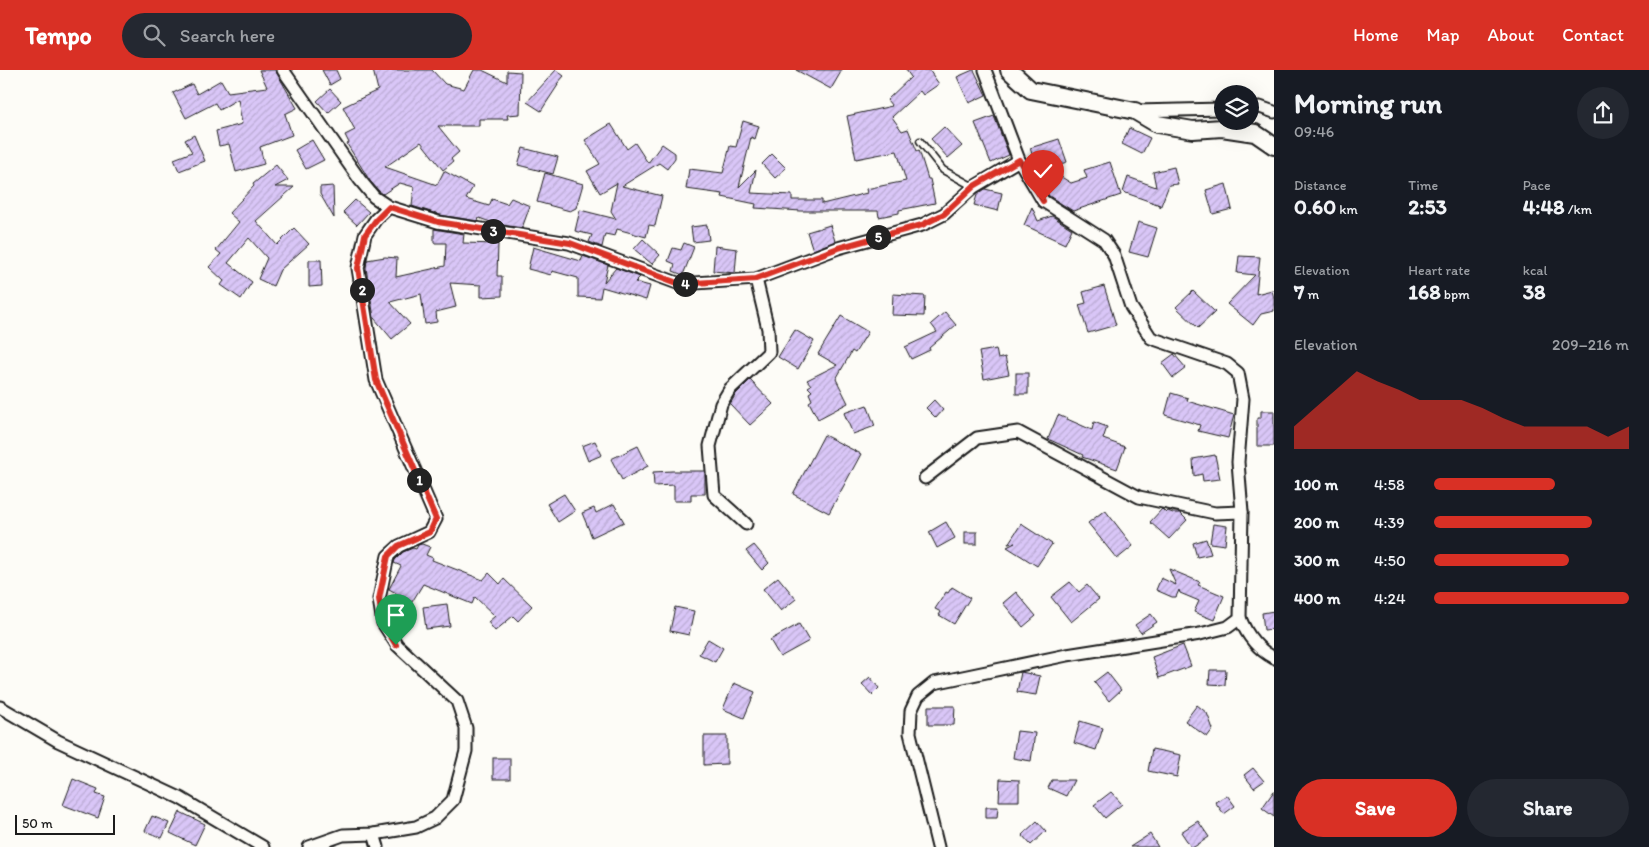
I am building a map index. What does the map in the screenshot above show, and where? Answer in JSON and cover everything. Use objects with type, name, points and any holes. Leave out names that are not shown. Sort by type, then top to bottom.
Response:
[{"type":"street","points":[[283,70],[360,180],[374,197],[389,207],[438,222],[570,243],[680,284],[756,279],[838,248],[922,225],[944,214],[974,186],[1019,160]]},
{"type":"street","points":[[986,70],[1019,160],[1043,201],[1104,240],[1114,255],[1131,307],[1152,338],[1227,364],[1238,372],[1243,399],[1238,462],[1242,512],[1240,618],[1247,635],[1264,653],[1274,658]]},
{"type":"street","points":[[1009,70],[1031,90],[1135,111],[1214,109]]},
{"type":"street","points":[[1259,107],[1274,112]]},
{"type":"street","points":[[1135,111],[1157,124],[1193,130],[1222,128],[1255,133],[1274,146]]},
{"type":"street","points":[[310,847],[344,835],[374,834],[416,827],[436,818],[453,800],[466,751],[466,728],[457,701],[396,645],[383,623],[379,599],[388,556],[398,546],[430,532],[436,519],[376,380],[358,268],[365,235],[389,207]]},
{"type":"street","points":[[746,524],[714,495],[710,446],[720,404],[730,389],[769,352],[768,329],[756,279]]},
{"type":"street","points":[[925,478],[978,438],[1018,432],[1139,497],[1214,513],[1242,512]]},
{"type":"street","points":[[938,847],[910,733],[911,711],[918,696],[934,683],[1067,655],[1200,634],[1228,627],[1240,618]]},
{"type":"street","points":[[0,707],[58,741],[180,798],[263,847]]},
{"type":"street","points":[[374,834],[378,847]]},
{"type":"lane","points":[[920,141],[942,170],[974,186]]},
{"type":"building","points":[[259,70],[275,70],[297,108],[285,114],[292,135],[260,147],[264,164],[236,172],[229,144],[219,146],[216,131],[242,124],[238,99],[219,110],[215,103],[186,118],[173,93],[192,84],[197,94],[221,80],[228,92],[267,87]]},
{"type":"building","points":[[322,70],[336,70],[340,79],[330,85]]},
{"type":"building","points":[[373,70],[432,70],[445,84],[464,89],[474,70],[482,70],[507,82],[507,71],[521,72],[520,114],[507,115],[508,119],[479,119],[479,126],[438,126],[459,152],[451,159],[453,162],[443,170],[421,142],[385,167],[437,185],[444,171],[473,187],[466,199],[489,206],[492,199],[507,204],[511,198],[530,206],[522,228],[496,224],[479,218],[478,221],[440,215],[412,206],[414,187],[400,183],[383,194],[379,191],[370,181],[347,144],[349,143],[345,135],[355,130],[343,107],[378,90]]},
{"type":"building","points":[[556,70],[564,76],[541,111],[527,102]]},
{"type":"building","points":[[796,70],[842,70],[831,89]]},
{"type":"building","points":[[906,70],[929,70],[939,84],[923,95],[920,91],[892,117],[902,131],[908,129],[917,151],[919,150],[928,179],[930,179],[935,203],[899,210],[899,213],[879,217],[878,211],[801,211],[755,208],[756,204],[722,197],[723,194],[686,189],[689,169],[723,173],[730,146],[736,147],[743,121],[759,126],[755,139],[751,137],[739,187],[756,170],[751,193],[792,195],[792,200],[822,200],[822,204],[867,193],[866,189],[906,181],[897,151],[856,159],[847,116],[892,106],[887,100],[911,77]]},
{"type":"building","points":[[973,70],[986,95],[969,103],[957,77]]},
{"type":"building","points":[[330,89],[341,101],[328,113],[317,101]]},
{"type":"building","points":[[994,116],[1009,155],[991,163],[975,123]]},
{"type":"building","points":[[611,124],[627,149],[635,143],[648,163],[662,144],[675,153],[675,158],[667,169],[659,163],[622,186],[662,196],[655,226],[649,225],[646,237],[617,229],[615,236],[605,234],[602,247],[589,242],[592,235],[575,231],[580,210],[616,219],[611,211],[617,183],[600,193],[587,171],[600,164],[585,140]]},
{"type":"building","points":[[944,127],[962,146],[948,158],[931,139]]},
{"type":"building","points":[[1129,128],[1150,138],[1142,154],[1122,144]]},
{"type":"building","points":[[194,135],[205,161],[179,171],[174,159],[192,152],[185,140]]},
{"type":"building","points":[[1059,139],[1067,162],[1047,168],[1071,183],[1087,178],[1084,170],[1110,162],[1121,195],[1073,211],[1049,196],[1043,186],[1030,148]]},
{"type":"building","points":[[312,140],[324,160],[306,169],[295,150]]},
{"type":"building","points":[[523,148],[558,157],[553,174],[518,165]]},
{"type":"building","points":[[772,154],[786,168],[775,178],[762,164]]},
{"type":"building","points":[[276,165],[288,180],[275,187],[294,187],[256,221],[277,245],[294,228],[309,244],[280,270],[273,286],[258,279],[267,258],[249,238],[228,263],[252,282],[241,299],[221,285],[224,281],[209,267],[221,254],[216,250],[239,222],[229,213],[254,186],[253,184]]},
{"type":"building","points":[[1174,167],[1178,184],[1169,185],[1160,208],[1160,205],[1123,192],[1128,177],[1156,187],[1153,172]]},
{"type":"building","points":[[545,173],[583,184],[576,208],[570,211],[537,202]]},
{"type":"building","points":[[1226,184],[1232,209],[1213,214],[1206,190]]},
{"type":"building","points":[[333,186],[334,218],[320,194],[320,187]]},
{"type":"building","points":[[985,189],[1002,193],[998,211],[974,205],[977,195]]},
{"type":"building","points":[[355,200],[369,212],[357,225],[343,212]]},
{"type":"building","points":[[1032,207],[1038,221],[1052,216],[1072,229],[1065,244],[1024,225]]},
{"type":"building","points":[[1138,222],[1157,228],[1148,257],[1129,252]]},
{"type":"building","points":[[707,225],[709,240],[693,242],[691,227]]},
{"type":"building","points":[[830,225],[835,241],[813,250],[807,232]]},
{"type":"building","points":[[434,229],[464,234],[463,243],[498,244],[497,276],[502,276],[502,296],[481,297],[481,285],[450,283],[456,307],[436,312],[437,322],[425,324],[421,294],[390,302],[410,324],[392,339],[374,318],[366,268],[367,260],[385,257],[397,258],[396,277],[445,266],[446,243],[434,243]]},
{"type":"building","points":[[643,239],[660,255],[652,264],[634,249]]},
{"type":"building","points":[[684,243],[694,247],[683,275],[673,271],[675,264],[668,261],[673,248],[681,250]]},
{"type":"building","points":[[715,246],[737,249],[735,273],[713,271]]},
{"type":"building","points":[[533,247],[581,261],[583,256],[608,265],[604,282],[616,268],[640,277],[635,282],[650,286],[646,300],[602,287],[600,298],[578,297],[578,278],[552,271],[551,275],[528,269]]},
{"type":"building","points":[[1239,256],[1260,257],[1256,294],[1272,290],[1274,298],[1274,311],[1261,314],[1253,325],[1227,304],[1255,275],[1237,273]]},
{"type":"building","points":[[309,260],[321,260],[322,286],[309,287]]},
{"type":"building","points":[[1104,286],[1116,325],[1088,333],[1079,305],[1086,303],[1083,292]]},
{"type":"building","points":[[1193,291],[1215,312],[1198,328],[1176,307]]},
{"type":"building","points":[[893,294],[925,296],[924,316],[892,315]]},
{"type":"building","points":[[945,312],[956,325],[929,348],[930,350],[911,359],[905,347],[937,332],[931,324]]},
{"type":"building","points":[[841,316],[868,332],[855,353],[852,351],[836,379],[848,403],[818,419],[809,402],[812,400],[809,393],[812,391],[808,387],[811,385],[807,380],[837,365],[818,354]]},
{"type":"building","points":[[795,330],[814,341],[798,369],[778,357]]},
{"type":"building","points":[[996,349],[998,359],[1005,357],[1009,374],[984,379],[979,352]]},
{"type":"building","points":[[1174,354],[1186,368],[1173,378],[1162,363]]},
{"type":"building","points":[[1016,373],[1028,373],[1028,394],[1016,394]]},
{"type":"building","points":[[750,380],[773,404],[750,425],[730,404],[736,394]]},
{"type":"building","points":[[1171,393],[1188,398],[1187,401],[1234,415],[1228,438],[1198,431],[1200,425],[1165,415]]},
{"type":"building","points":[[934,400],[943,410],[936,418],[926,408]]},
{"type":"building","points":[[867,405],[875,426],[853,434],[844,413]]},
{"type":"building","points":[[1261,411],[1274,411],[1274,446],[1257,446],[1257,418],[1261,418]]},
{"type":"building","points":[[1058,415],[1092,430],[1094,422],[1107,427],[1103,439],[1125,447],[1117,469],[1082,457],[1083,455],[1048,439]]},
{"type":"building","points":[[824,435],[861,454],[829,513],[793,494]]},
{"type":"building","points":[[595,441],[602,455],[588,461],[582,446]]},
{"type":"building","points":[[638,446],[648,466],[622,480],[611,459]]},
{"type":"building","points":[[1215,455],[1220,479],[1203,481],[1202,474],[1194,476],[1193,459]]},
{"type":"building","points":[[705,471],[705,494],[691,494],[691,501],[674,501],[674,485],[654,486],[653,472]]},
{"type":"building","points":[[564,494],[575,511],[558,522],[547,504]]},
{"type":"building","points":[[614,504],[624,522],[592,537],[582,513],[594,508],[596,513]]},
{"type":"building","points":[[1162,509],[1166,513],[1168,511],[1180,513],[1187,520],[1169,539],[1150,522]]},
{"type":"building","points":[[1105,510],[1133,546],[1117,559],[1088,523]]},
{"type":"building","points":[[946,522],[955,538],[937,548],[929,532]]},
{"type":"building","points":[[1021,524],[1052,544],[1037,566],[1007,547],[1015,543],[1008,544]]},
{"type":"building","points":[[1213,524],[1227,526],[1225,545],[1210,543]]},
{"type":"building","points":[[965,532],[977,532],[977,544],[965,544]]},
{"type":"building","points":[[1206,539],[1211,554],[1197,557],[1193,543]]},
{"type":"building","points":[[422,544],[430,547],[426,555],[433,558],[432,560],[483,580],[489,573],[500,584],[504,579],[532,606],[518,621],[513,616],[495,631],[488,622],[495,616],[475,597],[472,604],[423,584],[412,602],[389,589],[401,566],[394,563],[395,560],[403,552],[413,548],[416,549],[418,545]]},
{"type":"building","points":[[754,545],[769,563],[762,570],[746,551]]},
{"type":"building","points":[[1169,569],[1200,582],[1198,585],[1224,596],[1214,620],[1194,612],[1199,601],[1180,593],[1179,590],[1176,597],[1172,597],[1156,590],[1161,578],[1176,585]]},
{"type":"building","points":[[778,577],[796,599],[781,611],[763,589]]},
{"type":"building","points":[[1070,582],[1079,592],[1087,585],[1099,599],[1071,622],[1051,597]]},
{"type":"building","points":[[952,587],[970,598],[954,624],[939,615],[941,612],[935,609],[946,592],[948,593]]},
{"type":"building","points":[[1016,592],[1036,616],[1023,627],[1003,603]]},
{"type":"building","points":[[447,604],[450,626],[426,629],[423,607]]},
{"type":"building","points":[[675,607],[694,611],[689,635],[670,631]]},
{"type":"building","points":[[1274,611],[1274,629],[1264,630],[1262,613]]},
{"type":"building","points":[[1151,614],[1157,622],[1141,633],[1135,625]]},
{"type":"building","points":[[799,624],[809,641],[780,657],[770,640]]},
{"type":"building","points":[[708,639],[723,648],[715,662],[699,654]]},
{"type":"building","points":[[1183,645],[1191,666],[1159,678],[1152,657]]},
{"type":"building","points":[[1210,670],[1226,670],[1225,685],[1209,684]]},
{"type":"building","points":[[1021,672],[1040,676],[1036,695],[1017,692]]},
{"type":"building","points":[[1107,672],[1121,690],[1109,701],[1094,682]]},
{"type":"building","points":[[870,677],[879,688],[872,695],[862,684]]},
{"type":"building","points":[[734,683],[755,692],[744,718],[723,709]]},
{"type":"building","points":[[1197,705],[1207,713],[1213,729],[1207,737],[1185,721]]},
{"type":"building","points":[[928,706],[955,706],[954,725],[928,725]]},
{"type":"building","points":[[1080,721],[1103,728],[1096,750],[1074,743]]},
{"type":"building","points":[[1017,731],[1035,733],[1031,761],[1013,758]]},
{"type":"building","points":[[704,736],[727,736],[727,764],[704,765]]},
{"type":"building","points":[[1152,749],[1181,755],[1177,777],[1148,771]]},
{"type":"building","points":[[493,758],[510,758],[510,779],[493,779]]},
{"type":"building","points":[[1253,768],[1264,781],[1254,788],[1244,775]]},
{"type":"building","points":[[73,779],[98,789],[96,794],[105,797],[98,818],[63,805]]},
{"type":"building","points":[[1000,779],[1019,780],[1019,801],[999,801]]},
{"type":"building","points":[[1052,780],[1074,780],[1066,796],[1048,788]]},
{"type":"building","points":[[1274,791],[1274,817],[1262,808]]},
{"type":"building","points":[[1111,792],[1122,804],[1105,818],[1094,805]]},
{"type":"building","points":[[1227,795],[1235,806],[1224,814],[1215,802]]},
{"type":"building","points":[[986,807],[998,807],[997,818],[986,818]]},
{"type":"building","points":[[180,812],[205,824],[195,845],[170,833]]},
{"type":"building","points":[[152,816],[169,823],[162,838],[145,831]]},
{"type":"building","points":[[1037,821],[1046,831],[1031,845],[1022,835]]},
{"type":"building","points":[[1198,821],[1209,837],[1191,847],[1181,832]]},
{"type":"building","points":[[1150,834],[1158,847],[1130,847]]},
{"type":"route","points":[[396,645],[383,623],[379,599],[388,556],[398,546],[430,532],[436,519],[376,380],[358,268],[365,235],[389,207],[438,222],[570,243],[680,284],[756,279],[838,248],[922,225],[944,214],[974,186],[1019,160],[1043,201]]}]
